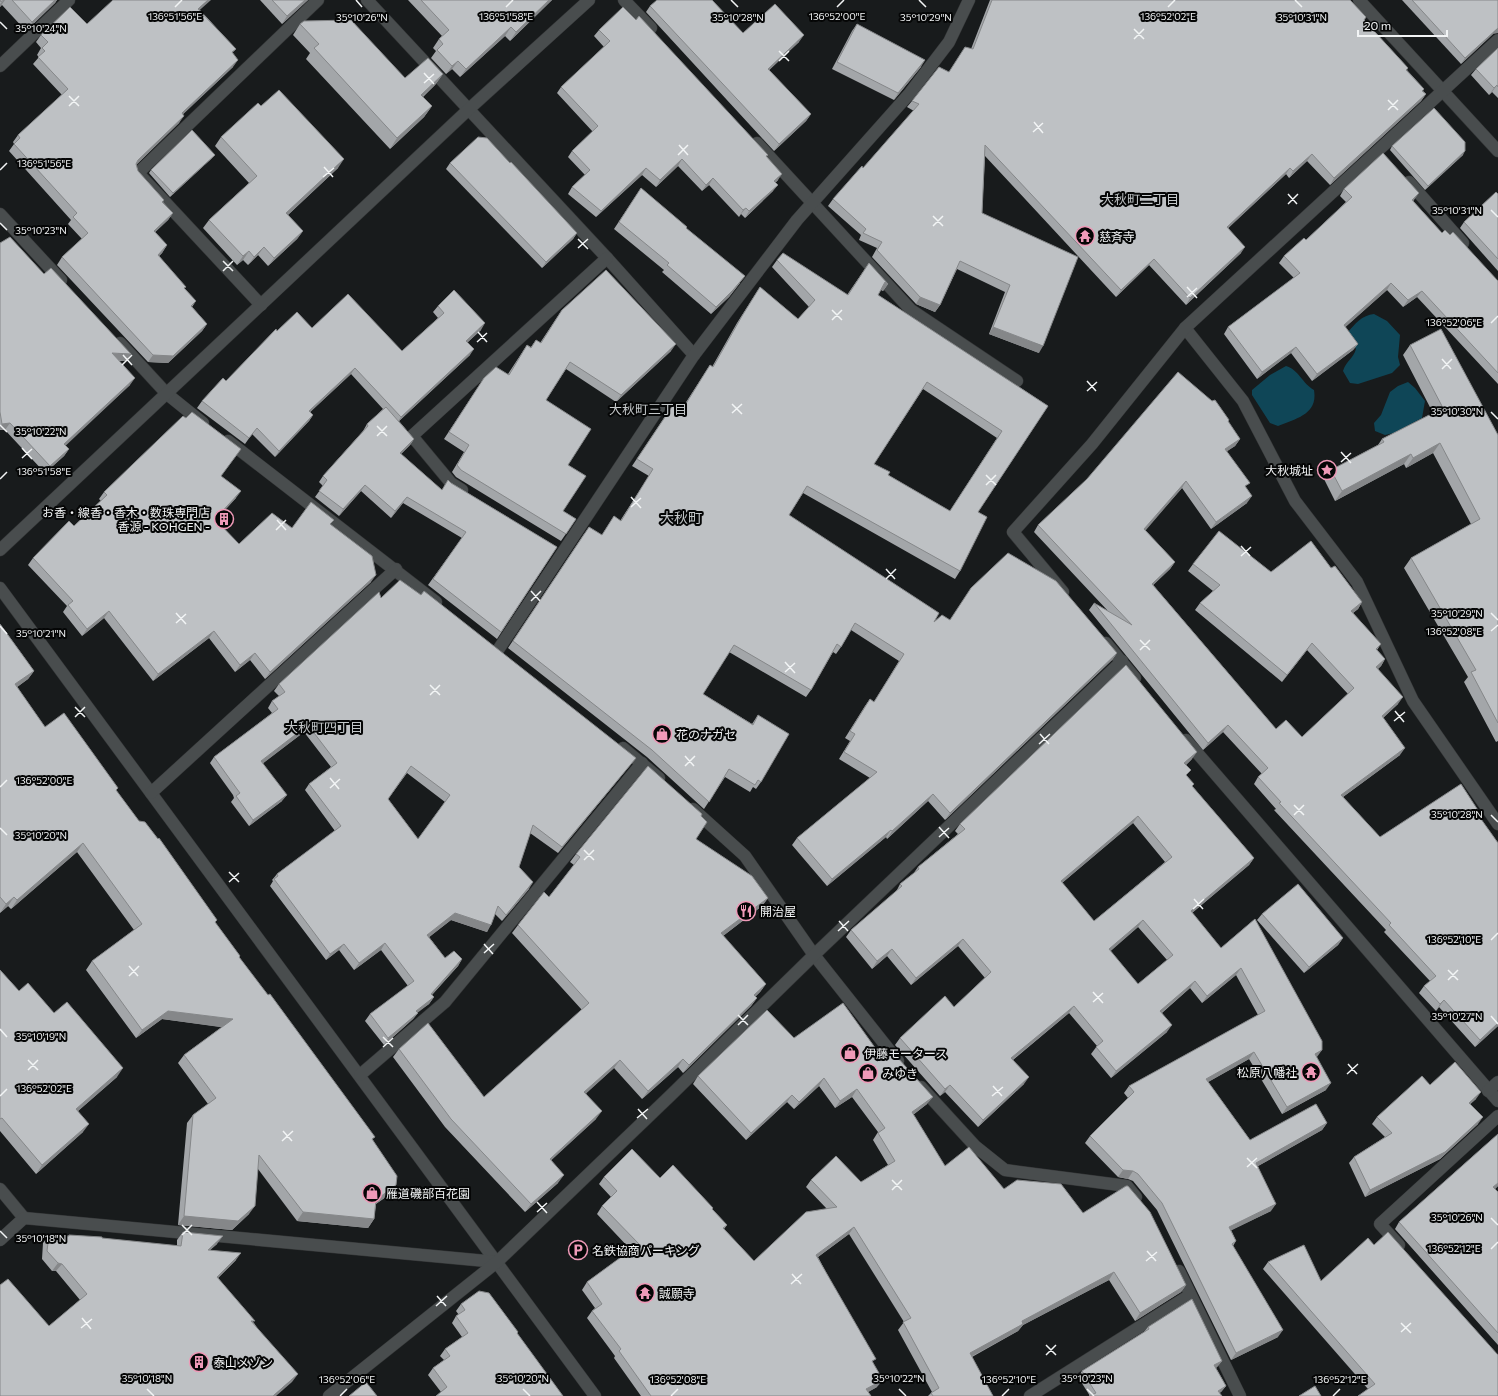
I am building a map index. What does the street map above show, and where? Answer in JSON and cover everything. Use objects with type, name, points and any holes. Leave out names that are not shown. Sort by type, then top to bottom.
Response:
[{"type":"street","points":[[0,66],[69,0]]},
{"type":"street","points":[[261,305],[138,173],[318,0]]},
{"type":"street","points":[[367,0],[607,258],[694,355]]},
{"type":"street","points":[[0,550],[469,109],[589,0]]},
{"type":"street","points":[[624,0],[656,35]]},
{"type":"street","points":[[498,650],[560,549],[694,355],[797,220],[910,93],[949,42],[969,0]]},
{"type":"street","points":[[1359,0],[1498,152]]},
{"type":"street","points":[[1072,603],[1013,532],[1092,444],[1185,328],[1498,40]]},
{"type":"street","points":[[748,134],[911,310],[1017,381]]},
{"type":"street","points":[[1379,149],[1389,160]]},
{"type":"street","points":[[1399,172],[1472,253]]},
{"type":"street","points":[[0,214],[70,290]]},
{"type":"street","points":[[471,495],[451,483],[412,436],[607,258]]},
{"type":"street","points":[[1185,328],[1243,402],[1295,501],[1357,582],[1413,701],[1498,824]]},
{"type":"street","points":[[113,336],[167,394],[444,608]]},
{"type":"street","points":[[151,793],[396,570]]},
{"type":"street","points":[[0,588],[595,1396]]},
{"type":"street","points":[[1097,632],[1142,686]]},
{"type":"street","points":[[486,641],[510,660]]},
{"type":"street","points":[[329,1396],[497,1262],[662,1105],[814,955],[1122,661]]},
{"type":"street","points":[[1181,734],[1205,764],[1498,1101]]},
{"type":"street","points":[[612,739],[665,784]]},
{"type":"street","points":[[360,1075],[445,1002],[642,763]]},
{"type":"street","points":[[682,799],[745,856],[814,955],[893,1055],[975,1146],[1005,1170],[1127,1186],[1141,1203]]},
{"type":"street","points":[[1488,1091],[1498,1082]]},
{"type":"street","points":[[1406,1253],[1380,1224],[1498,1116]]},
{"type":"street","points":[[0,1189],[24,1218],[497,1262]]},
{"type":"street","points":[[0,1240],[24,1218]]},
{"type":"street","points":[[1174,1262],[1240,1396]]},
{"type":"street","points":[[1030,1396],[1190,1295]]},
{"type":"shaded area","points":[[1374,314],[1387,321],[1400,335],[1398,357],[1400,365],[1392,373],[1358,384],[1350,383],[1343,371],[1356,349],[1347,333],[1362,318]]},
{"type":"shaded area","points":[[1286,366],[1294,370],[1314,390],[1314,398],[1313,405],[1305,414],[1278,426],[1270,423],[1252,395],[1252,390],[1270,375]]},
{"type":"shaded area","points":[[1408,382],[1415,388],[1425,401],[1422,418],[1394,433],[1385,435],[1375,431],[1374,423],[1381,415],[1390,392],[1398,386]]},
{"type":"building","points":[[12,0],[55,0],[32,22]]},
{"type":"building","points":[[113,0],[208,0],[198,9],[236,49],[232,52],[238,60],[182,113],[184,116],[138,160],[136,164],[138,171],[164,200],[162,202],[173,213],[154,231],[167,245],[158,255],[186,287],[184,288],[196,301],[191,306],[207,324],[173,356],[153,355],[62,257],[88,233],[73,217],[77,213],[14,144],[20,138],[18,135],[68,89],[38,57],[45,51],[42,48],[48,42],[41,35],[70,7],[87,24]]},
{"type":"building","points":[[272,0],[305,0],[287,16]]},
{"type":"building","points":[[421,0],[549,0],[516,32],[511,27],[466,69],[458,61],[452,66],[437,50],[443,44],[439,39],[449,30]]},
{"type":"building","points":[[657,0],[712,0],[743,33],[775,4],[804,35],[768,69],[811,114],[779,144],[650,6]]},
{"type":"building","points":[[992,0],[1350,0],[1366,17],[1364,20],[1408,68],[1406,70],[1424,89],[1422,91],[1426,94],[1334,178],[1312,154],[1293,171],[1290,168],[1227,227],[1245,247],[1190,298],[1154,259],[1121,290],[985,145],[982,213],[1078,257],[1043,346],[993,327],[1010,285],[960,261],[940,305],[920,297],[877,250],[882,242],[863,233],[866,229],[833,199],[862,166],[863,168],[919,104],[912,101],[939,67],[949,72],[965,47],[973,49]]},
{"type":"building","points":[[1412,0],[1498,0],[1498,28],[1465,58]]},
{"type":"building","points":[[623,7],[636,20],[639,16],[768,155],[766,156],[782,174],[774,181],[778,185],[749,211],[746,208],[743,210],[713,178],[706,185],[682,159],[660,180],[646,168],[601,211],[572,187],[590,170],[572,151],[598,126],[561,87],[610,41],[599,30]]},
{"type":"building","points":[[351,20],[405,78],[428,58],[443,74],[421,95],[432,106],[397,138],[314,48],[319,44],[300,24],[304,21]]},
{"type":"building","points":[[857,24],[925,60],[898,93],[837,62]]},
{"type":"building","points":[[1498,48],[1498,87],[1497,85],[1494,88],[1476,69]]},
{"type":"building","points":[[279,90],[344,159],[286,213],[303,231],[274,258],[264,247],[254,257],[249,251],[243,256],[209,220],[257,176],[221,137],[258,103],[261,106]]},
{"type":"building","points":[[1434,108],[1465,142],[1465,151],[1428,186],[1392,146]]},
{"type":"building","points":[[192,130],[215,155],[173,193],[151,170]]},
{"type":"building","points":[[478,137],[487,138],[577,233],[546,262],[450,163]]},
{"type":"building","points":[[1383,153],[1419,193],[1412,200],[1442,233],[1445,230],[1450,235],[1453,232],[1498,281],[1498,373],[1422,291],[1408,300],[1391,283],[1344,325],[1358,344],[1317,374],[1296,347],[1262,372],[1228,327],[1300,273],[1284,256],[1304,238],[1306,240],[1352,197],[1344,189]]},
{"type":"building","points":[[641,188],[687,227],[686,228],[745,276],[716,307],[667,265],[669,263],[619,222]]},
{"type":"building","points":[[1496,192],[1498,194],[1498,259],[1464,222]]},
{"type":"building","points":[[10,237],[44,274],[51,268],[131,354],[112,353],[135,378],[64,444],[69,449],[50,466],[10,423],[2,424],[0,412],[0,243]]},
{"type":"building","points":[[783,253],[848,295],[869,263],[888,284],[885,282],[878,295],[1048,406],[978,512],[987,517],[960,571],[807,486],[789,515],[939,613],[934,622],[942,615],[950,620],[971,588],[1008,553],[1056,581],[1117,653],[950,813],[933,794],[892,831],[891,830],[832,879],[797,838],[877,772],[844,752],[855,734],[850,731],[870,699],[874,702],[904,654],[855,623],[841,647],[837,644],[811,690],[734,645],[703,694],[753,725],[758,715],[789,734],[761,782],[758,780],[755,785],[729,769],[709,802],[652,750],[513,641],[589,527],[602,535],[614,516],[621,521],[653,469],[637,459],[673,405],[682,410],[710,365],[713,367],[760,287],[798,319],[815,300],[777,260]],"holes":[[[927,382],[1002,431],[950,511],[888,475],[890,472],[874,464]]]},
{"type":"building","points":[[606,270],[676,344],[621,395],[570,362],[546,400],[591,429],[568,465],[586,476],[563,511],[576,519],[566,534],[461,470],[457,465],[469,445],[449,432],[484,378],[496,367],[509,375],[527,345],[531,348],[536,340],[541,343],[562,310]]},
{"type":"building","points":[[454,290],[485,323],[466,341],[474,349],[401,417],[355,368],[309,411],[313,415],[279,451],[257,428],[249,438],[202,401],[223,378],[226,381],[276,329],[277,331],[297,312],[312,328],[348,294],[402,351],[444,313],[438,306]]},
{"type":"building","points":[[1441,329],[1498,435],[1498,723],[1471,672],[1476,670],[1411,558],[1480,519],[1440,443],[1413,458],[1411,454],[1342,491],[1331,470],[1384,442],[1382,439],[1443,408],[1410,345]]},
{"type":"building","points":[[1178,372],[1212,401],[1215,400],[1229,420],[1228,421],[1240,439],[1225,449],[1250,483],[1245,486],[1252,496],[1216,522],[1186,481],[1144,529],[1175,562],[1152,584],[1276,729],[1286,720],[1302,737],[1354,688],[1312,643],[1287,675],[1200,603],[1220,585],[1193,564],[1219,531],[1271,572],[1311,541],[1331,568],[1335,566],[1362,602],[1351,611],[1381,644],[1376,649],[1385,659],[1376,667],[1403,697],[1382,716],[1405,748],[1341,795],[1380,837],[1461,784],[1483,818],[1481,819],[1498,843],[1498,1023],[1480,1040],[1444,1000],[1440,1004],[1424,986],[1436,976],[1389,925],[1391,923],[1279,803],[1281,802],[1258,777],[1268,768],[1228,725],[1208,743],[1094,603],[1132,625],[1038,525],[1087,479]]},
{"type":"building","points":[[386,407],[414,439],[400,453],[442,490],[448,480],[557,547],[501,632],[433,579],[466,532],[407,497],[395,511],[365,485],[343,509],[319,491],[327,480],[323,476],[368,426],[367,424]]},
{"type":"building","points":[[192,412],[241,449],[221,476],[241,491],[215,519],[239,544],[272,513],[292,528],[311,502],[334,520],[330,524],[372,556],[376,575],[270,672],[255,653],[240,665],[214,631],[158,674],[109,611],[87,629],[68,605],[73,601],[33,558],[69,521],[74,526],[107,495],[104,492],[183,416],[186,418]]},
{"type":"building","points":[[400,580],[421,595],[424,591],[636,758],[562,847],[533,825],[519,867],[533,882],[506,915],[498,906],[491,925],[455,913],[427,935],[445,958],[454,951],[462,959],[431,994],[434,997],[416,1011],[418,1013],[388,1038],[370,1014],[414,981],[385,943],[359,963],[344,944],[330,954],[274,879],[278,876],[277,874],[341,826],[309,784],[337,763],[308,725],[261,761],[287,795],[253,820],[236,796],[240,793],[214,757],[278,709],[272,701],[285,692],[279,684],[379,592],[381,598]],"holes":[[[411,766],[450,795],[418,839],[388,799]]]},
{"type":"building","points":[[0,624],[34,671],[15,684],[45,727],[64,713],[118,788],[116,790],[139,821],[145,822],[158,839],[159,838],[217,920],[215,922],[240,956],[239,957],[268,995],[270,994],[375,1137],[372,1139],[397,1176],[396,1185],[376,1200],[374,1219],[303,1212],[259,1155],[255,1206],[238,1221],[184,1216],[193,1115],[216,1098],[184,1055],[233,1019],[168,1011],[142,1030],[92,961],[142,924],[83,843],[17,900],[14,897],[6,904],[0,897]]},
{"type":"building","points":[[1126,665],[1197,752],[1184,763],[1191,770],[1186,775],[1194,784],[1192,786],[1254,858],[1191,911],[1221,948],[1255,919],[1322,1041],[1322,1050],[1315,1054],[1331,1083],[1287,1107],[1254,1052],[1206,1079],[1250,1140],[1316,1104],[1327,1123],[1256,1163],[1276,1204],[1229,1227],[1236,1241],[1232,1244],[1283,1330],[1236,1353],[1162,1203],[1138,1174],[1133,1171],[1123,1170],[1090,1136],[1134,1092],[1129,1086],[1265,1011],[1241,968],[1207,996],[1195,981],[1160,1011],[1172,1025],[1116,1071],[1096,1047],[1103,1041],[1074,1006],[1011,1058],[1029,1077],[983,1120],[950,1085],[945,1089],[900,1038],[945,996],[954,1007],[991,972],[963,939],[916,978],[892,949],[877,961],[851,930],[902,886],[900,884],[919,869],[918,867],[965,829],[960,824]],"holes":[[[1138,816],[1172,857],[1094,921],[1061,881]],[[1143,920],[1173,955],[1138,984],[1109,949]]]},
{"type":"building","points":[[648,766],[702,814],[701,816],[707,822],[696,839],[752,876],[768,898],[721,933],[766,984],[754,995],[757,998],[689,1065],[683,1059],[648,1091],[620,1060],[584,1092],[602,1111],[550,1159],[564,1175],[531,1204],[451,1119],[399,1049],[428,1023],[484,1097],[589,1003],[518,925],[544,892],[549,897],[580,857],[576,854]]},
{"type":"building","points":[[1298,884],[1343,938],[1309,967],[1262,914]]},
{"type":"building","points":[[0,970],[19,991],[28,983],[54,1013],[67,1002],[123,1068],[76,1109],[89,1124],[42,1165],[2,1118],[0,1119]]},
{"type":"building","points":[[843,1003],[881,1056],[889,1048],[933,1097],[912,1112],[945,1166],[969,1147],[1004,1189],[1017,1180],[1061,1184],[1083,1213],[1128,1186],[1150,1212],[1186,1285],[1140,1313],[1114,1272],[1022,1321],[1023,1324],[970,1353],[993,1396],[933,1396],[931,1393],[939,1388],[903,1322],[911,1318],[854,1227],[816,1255],[876,1359],[872,1361],[883,1380],[866,1389],[871,1396],[651,1396],[619,1351],[621,1349],[592,1311],[602,1304],[587,1282],[639,1244],[602,1206],[617,1191],[604,1177],[632,1149],[660,1178],[673,1165],[713,1208],[712,1209],[727,1225],[723,1228],[754,1261],[806,1212],[837,1207],[811,1180],[836,1156],[861,1182],[895,1161],[878,1133],[885,1128],[857,1089],[840,1101],[824,1078],[799,1102],[792,1095],[751,1133],[698,1076],[767,1010],[794,1038]]},
{"type":"building","points":[[1455,1062],[1481,1092],[1469,1103],[1483,1117],[1445,1152],[1370,1190],[1354,1157],[1392,1133],[1377,1117],[1422,1076],[1430,1085]]},
{"type":"building","points":[[1498,1134],[1498,1183],[1493,1187],[1498,1192],[1498,1333],[1399,1222]]},
{"type":"building","points":[[183,1232],[223,1236],[208,1250],[241,1253],[217,1277],[255,1321],[251,1321],[298,1374],[273,1396],[0,1396],[0,1285],[8,1279],[49,1326],[87,1294],[62,1264],[58,1263],[47,1251],[49,1235],[102,1237],[181,1246]]},
{"type":"building","points":[[1388,1232],[1498,1355],[1498,1396],[1358,1396],[1375,1384],[1268,1262],[1304,1245],[1321,1281],[1368,1238],[1374,1245]]},
{"type":"building","points":[[479,1291],[489,1293],[563,1396],[436,1396],[447,1387],[433,1368],[450,1356],[445,1349],[468,1333],[456,1316],[465,1310],[461,1304]]},
{"type":"building","points":[[1192,1299],[1222,1361],[1214,1365],[1226,1386],[1218,1391],[1222,1396],[1089,1396],[1096,1393],[1082,1371],[1149,1329],[1148,1327]]},
{"type":"building","points":[[366,1382],[377,1396],[349,1396]]},
{"type":"building","points":[[1315,1386],[1321,1396],[1299,1396]]},
{"type":"place","name":"慈斉寺","points":[[1085,236]]},
{"type":"place","name":"大秋城址","points":[[1327,470]]},
{"type":"place","name":"お香・線香・香木・数珠専門店 香源 - KOHGEN -","points":[[224,519]]},
{"type":"place","name":"花のナガセ","points":[[662,734]]},
{"type":"place","name":"開治屋","points":[[746,911]]},
{"type":"place","name":"伊藤モータース","points":[[850,1053]]},
{"type":"place","name":"松原八幡社","points":[[1311,1072]]},
{"type":"place","name":"みゆき","points":[[868,1073]]},
{"type":"place","name":"雁道磯部百花園","points":[[372,1193]]},
{"type":"place","name":"名鉄協商パーキング","points":[[578,1250]]},
{"type":"place","name":"誠願寺","points":[[645,1293]]},
{"type":"place","name":"泰山メゾン","points":[[199,1362]]},
{"type":"district","name":"大秋町二丁目","points":[[1140,199]]},
{"type":"district","name":"大秋町三丁目","points":[[648,409]]},
{"type":"district","name":"大秋町","points":[[681,517]]},
{"type":"district","name":"大秋町四丁目","points":[[324,727]]}]
